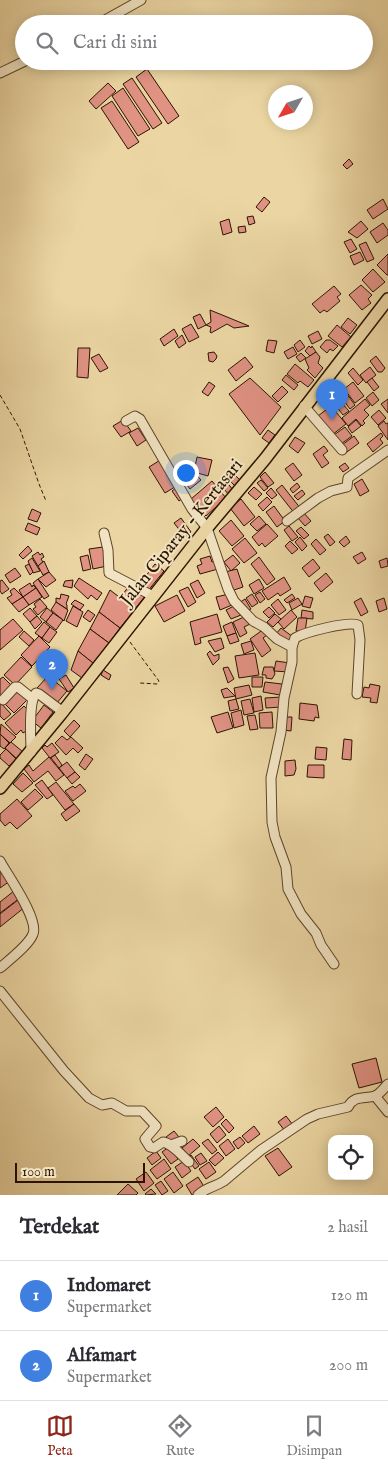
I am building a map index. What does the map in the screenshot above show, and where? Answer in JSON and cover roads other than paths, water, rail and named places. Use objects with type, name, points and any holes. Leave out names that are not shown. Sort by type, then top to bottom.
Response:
[{"type":"main road","name":"Jalan Ciparay - Kertasari","points":[[0,788],[63,712],[152,596],[265,459],[388,299]]},
{"type":"street","points":[[114,15],[141,0]]},
{"type":"street","points":[[0,73],[15,66]]},
{"type":"street","points":[[304,406],[342,450]]},
{"type":"street","points":[[126,421],[136,416],[140,419],[192,509],[207,528],[234,601],[253,621],[277,639],[292,647]]},
{"type":"street","points":[[286,521],[323,495],[331,491],[347,488],[348,478],[388,450]]},
{"type":"street","points":[[104,533],[108,550],[109,573],[152,596]]},
{"type":"street","points":[[334,964],[288,889],[286,867],[274,830],[271,778],[281,732],[284,698],[292,662],[293,640],[298,636],[343,625],[358,625],[360,640],[357,694]]},
{"type":"street","points":[[3,700],[18,687],[33,700]]},
{"type":"street","points":[[31,752],[33,700],[36,693],[63,712]]},
{"type":"street","points":[[0,861],[34,921],[30,939],[0,968]]},
{"type":"street","points":[[0,991],[45,1048],[89,1098],[102,1105],[112,1103],[126,1111],[142,1110],[156,1126],[146,1137],[146,1142],[150,1147],[154,1148],[164,1141],[189,1162]]},
{"type":"street","points":[[198,1195],[208,1187],[219,1185],[261,1150],[307,1119],[314,1115],[348,1107],[351,1102],[359,1098],[374,1096],[388,1084]]},
{"type":"street","points":[[374,1096],[388,1112]]},
{"type":"street","points":[[171,1145],[182,1140]]},
{"type":"place","name":"Indomaret","points":[[332,420]]},
{"type":"place","name":"Alfamart","points":[[52,690]]}]
